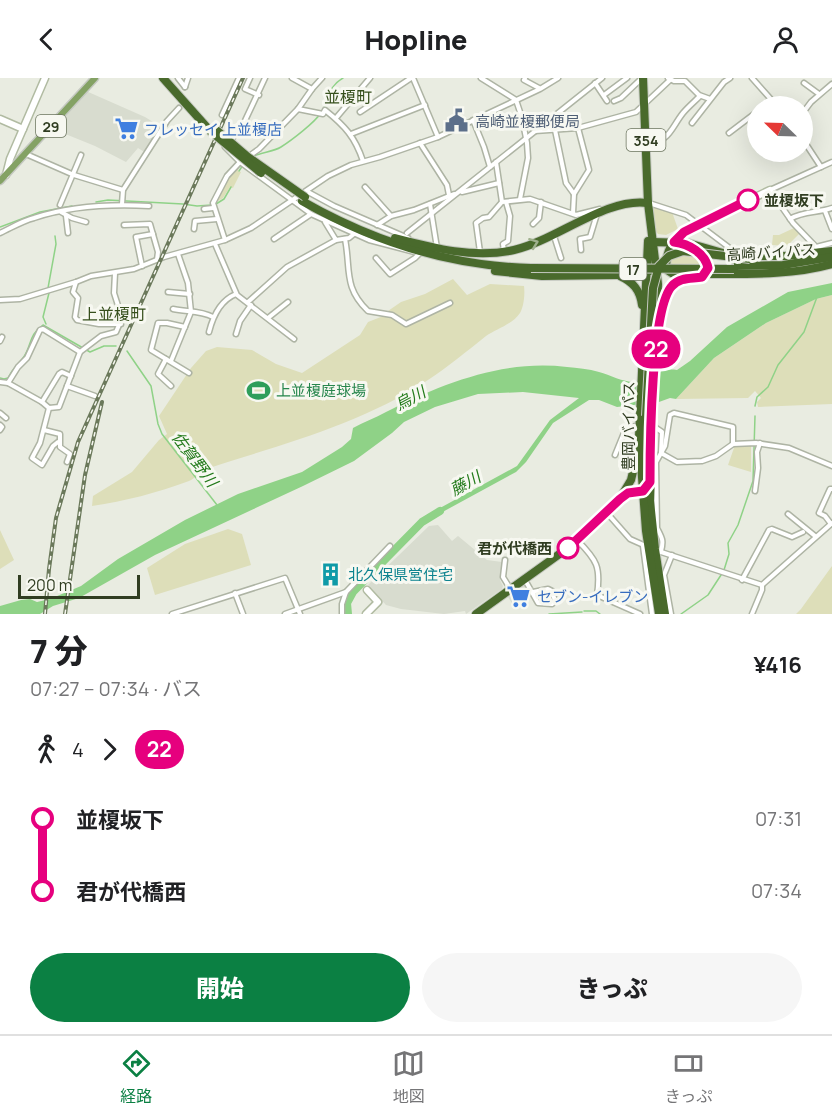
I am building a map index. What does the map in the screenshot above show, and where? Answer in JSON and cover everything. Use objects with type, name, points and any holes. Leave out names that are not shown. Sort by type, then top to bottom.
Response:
[{"type":"highway","name":"17","points":[[163,78],[213,130],[302,198],[340,222],[422,252],[498,266],[531,266]]},
{"type":"highway","name":"17","points":[[170,78],[213,130]]},
{"type":"highway","name":"354","points":[[643,78],[648,203],[652,242],[649,271]]},
{"type":"highway","name":"17","points":[[302,198],[354,222],[431,250],[480,256],[521,248],[554,236],[600,212],[626,202],[648,203]]},
{"type":"highway","name":"354","points":[[649,216],[649,271]]},
{"type":"highway","name":"17","points":[[395,238],[531,266]]},
{"type":"highway","points":[[652,242],[677,242],[734,255],[832,257]]},
{"type":"highway","points":[[677,242],[668,254],[666,264],[667,270],[673,274],[807,271],[832,257]]},
{"type":"highway","points":[[677,242],[701,255],[708,268],[702,277],[677,280]]},
{"type":"highway","points":[[643,491],[653,288],[659,266],[669,256],[683,251],[750,259],[832,257]]},
{"type":"highway","name":"高崎バイパス","points":[[531,266],[794,268],[832,257]]},
{"type":"highway","name":"17","points":[[458,260],[482,268],[529,275],[618,275],[649,271]]},
{"type":"highway","name":"豊岡バイパス","points":[[649,271],[657,282],[656,341],[646,416],[639,437],[643,491],[652,548]]},
{"type":"highway","name":"豊岡バイパス","points":[[649,271],[643,336],[652,548],[658,614]]},
{"type":"highway","points":[[656,341],[659,306],[663,292],[677,280],[693,274]]},
{"type":"highway","points":[[618,275],[630,280],[637,289],[642,302],[643,336]]},
{"type":"highway","points":[[620,499],[633,474],[639,437]]},
{"type":"highway","points":[[476,614],[577,540],[620,499],[628,493],[643,491],[650,482]]},
{"type":"main road","name":"29","points":[[0,181],[95,78]]},
{"type":"street","points":[[13,167],[10,163],[12,156],[45,78]]},
{"type":"street","points":[[178,78],[185,87],[188,78]]},
{"type":"street","points":[[222,115],[239,78]]},
{"type":"street","points":[[250,78],[245,89],[259,95]]},
{"type":"street","points":[[266,78],[242,127],[225,147],[242,164],[302,198],[334,206],[361,220],[437,248],[430,204]]},
{"type":"street","points":[[292,78],[312,89]]},
{"type":"street","points":[[252,154],[298,110],[322,78]]},
{"type":"street","points":[[336,118],[370,78]]},
{"type":"street","points":[[360,112],[412,78],[438,137]]},
{"type":"street","points":[[481,78],[516,100],[526,138],[528,159],[519,200]]},
{"type":"street","points":[[525,78],[524,80],[540,89]]},
{"type":"street","points":[[0,300],[20,299],[91,276],[115,273],[215,244],[251,228],[302,198],[328,176],[363,161],[438,137],[540,89],[558,78]]},
{"type":"street","points":[[407,234],[602,78]]},
{"type":"street","points":[[604,95],[627,78]]},
{"type":"street","points":[[614,101],[621,98],[643,78]]},
{"type":"street","points":[[692,123],[724,82],[730,78]]},
{"type":"street","points":[[752,78],[768,96]]},
{"type":"street","points":[[535,132],[578,128],[636,112],[669,79],[685,81],[700,96],[710,99]]},
{"type":"street","points":[[596,83],[607,101]]},
{"type":"street","points":[[804,83],[819,94]]},
{"type":"street","points":[[813,101],[832,84]]},
{"type":"street","points":[[646,141],[656,142],[667,137],[683,113],[700,96]]},
{"type":"street","points":[[351,134],[425,105]]},
{"type":"street","points":[[122,202],[123,190],[167,121],[179,108]]},
{"type":"street","points":[[298,110],[322,113],[336,118],[351,134],[363,161]]},
{"type":"street","points":[[729,133],[747,119]]},
{"type":"street","points":[[0,120],[23,129]]},
{"type":"street","points":[[473,120],[490,167]]},
{"type":"street","points":[[573,213],[574,194],[589,170],[578,128]]},
{"type":"street","points":[[555,130],[566,183],[574,194]]},
{"type":"street","points":[[420,143],[447,185],[449,195]]},
{"type":"street","points":[[26,154],[74,175],[123,190]]},
{"type":"street","points":[[60,205],[81,155]]},
{"type":"street","points":[[813,155],[821,167]]},
{"type":"street","points":[[6,175],[7,165],[12,156]]},
{"type":"street","points":[[496,162],[499,183],[510,216],[508,241],[503,244],[504,252]]},
{"type":"street","points":[[677,242],[681,233],[698,224],[832,162]]},
{"type":"street","points":[[225,240],[213,206],[227,176],[242,164]]},
{"type":"street","points":[[377,225],[392,216],[430,204],[449,195],[499,183]]},
{"type":"street","points":[[365,187],[392,216]]},
{"type":"street","points":[[772,189],[790,219],[816,247],[832,243]]},
{"type":"street","points":[[302,198],[311,214],[325,221],[395,248],[422,252]]},
{"type":"street","points":[[480,256],[476,223],[489,217],[504,202],[530,199],[576,215],[599,209],[600,212],[590,237],[580,239],[581,250]]},
{"type":"street","points":[[0,233],[34,218],[61,212],[122,202],[149,206]]},
{"type":"street","points":[[533,224],[539,218],[541,202]]},
{"type":"street","points":[[648,203],[679,212],[730,249],[734,255]]},
{"type":"street","points":[[204,209],[213,206]]},
{"type":"street","points":[[790,219],[798,214],[832,208]]},
{"type":"street","points":[[825,211],[832,229]]},
{"type":"street","points":[[61,212],[66,216],[86,222]]},
{"type":"street","points":[[274,239],[311,214]]},
{"type":"street","points":[[66,216],[68,232]]},
{"type":"street","points":[[194,229],[195,221],[217,219]]},
{"type":"street","points":[[325,221],[336,240]]},
{"type":"street","points":[[124,225],[150,224],[158,252],[157,260]]},
{"type":"street","points":[[236,334],[249,304],[287,267],[336,240],[355,233]]},
{"type":"street","points":[[142,266],[136,237],[153,234]]},
{"type":"street","points":[[554,236],[561,258]]},
{"type":"street","points":[[345,238],[348,280],[356,298],[368,312],[392,315],[406,324],[450,303]]},
{"type":"street","points":[[215,244],[240,298],[294,339]]},
{"type":"street","points":[[376,258],[390,274],[422,252]]},
{"type":"street","points":[[171,386],[158,374],[169,360],[191,312],[190,294],[178,254]]},
{"type":"street","points":[[80,352],[43,329],[40,330],[27,358],[2,384],[42,402],[49,408],[59,407],[80,352],[101,336],[116,332],[121,324],[121,310],[113,291],[115,273]]},
{"type":"street","points":[[76,282],[73,292],[78,298],[75,317],[77,320],[99,324],[121,324]]},
{"type":"street","points":[[168,292],[190,294]]},
{"type":"street","points":[[209,332],[213,317],[226,300],[237,294]]},
{"type":"street","points":[[268,318],[288,302]]},
{"type":"street","points":[[173,309],[200,311],[213,317]]},
{"type":"street","points":[[186,327],[158,323],[151,350],[189,373]]},
{"type":"street","points":[[42,402],[59,374],[62,372],[71,376]]},
{"type":"street","points":[[67,386],[95,396]]},
{"type":"street","points":[[44,430],[60,434],[58,442],[53,446],[42,465],[32,458],[44,430],[45,417],[49,408]]},
{"type":"street","points":[[0,413],[6,418]]},
{"type":"street","points":[[652,548],[664,542],[657,528],[656,462],[666,443],[670,415],[674,413],[733,427],[733,444]]},
{"type":"street","points":[[0,425],[2,427],[0,430]]},
{"type":"street","points":[[615,455],[626,428],[636,426]]},
{"type":"street","points":[[656,428],[662,432],[661,453]]},
{"type":"street","points":[[58,442],[60,447],[70,453],[67,462]]},
{"type":"street","points":[[661,453],[677,462],[702,461],[716,456],[733,444],[756,443],[789,448],[817,462],[832,466]]},
{"type":"street","points":[[754,491],[758,468],[756,443]]},
{"type":"street","points":[[752,614],[762,585],[832,524],[819,513],[832,489]]},
{"type":"street","points":[[607,513],[630,539],[742,580],[762,585]]},
{"type":"street","points":[[788,514],[815,537]]},
{"type":"street","points":[[742,580],[769,530],[772,529],[792,537],[803,532]]},
{"type":"street","points":[[577,540],[596,562],[599,580],[597,595],[640,614]]},
{"type":"street","points":[[342,614],[342,602],[346,592],[390,546]]},
{"type":"street","points":[[671,614],[664,575],[672,555]]},
{"type":"street","points":[[505,560],[503,578],[511,590]]},
{"type":"street","points":[[172,614],[285,578],[299,611]]},
{"type":"street","points":[[525,580],[540,603],[552,604],[555,601],[552,591],[548,589],[533,592]]},
{"type":"street","points":[[366,614],[378,602],[367,590]]},
{"type":"street","points":[[285,614],[299,611],[346,592]]},
{"type":"street","points":[[236,593],[243,614]]},
{"type":"shaded area","points":[[86,91],[145,117],[161,127],[146,153],[138,148],[126,162],[95,146],[53,129]]},
{"type":"shaded area","points":[[239,165],[238,171],[241,172],[233,188],[230,187],[223,198],[215,203],[228,176]]},
{"type":"shaded area","points":[[653,207],[672,212],[678,229],[666,235],[658,234],[654,229]]},
{"type":"shaded area","points":[[794,228],[799,234],[787,246],[772,245],[773,235],[779,235]]},
{"type":"shaded area","points":[[673,246],[689,248],[706,265],[668,266]]},
{"type":"shaded area","points":[[453,279],[467,295],[490,284],[524,286],[524,300],[520,313],[428,380],[375,410],[290,442],[203,470],[191,480],[177,485],[117,502],[92,506],[93,496],[132,472],[159,440],[167,434],[159,416],[191,368],[206,351],[217,347],[252,350],[276,364],[302,373],[360,335],[368,322],[386,315],[401,302],[425,294]]},
{"type":"shaded area","points":[[832,283],[832,295],[816,299],[766,323],[714,358],[676,399],[617,407],[599,400],[589,400],[553,423],[526,462],[516,472],[437,515],[433,515],[440,508],[517,466],[550,420],[579,398],[523,392],[478,394],[435,407],[404,422],[354,461],[155,555],[79,598],[53,606],[40,614],[0,614],[0,606],[21,600],[30,599],[37,602],[50,599],[81,586],[118,559],[185,520],[238,494],[302,472],[342,447],[351,439],[353,428],[451,383],[497,370],[543,365],[587,369],[625,381],[640,381],[663,370],[677,370],[727,327],[788,292]]},
{"type":"shaded area","points":[[832,295],[832,404],[758,407],[757,402],[761,398],[755,391],[748,398],[676,399],[714,358],[766,323],[816,299]]},
{"type":"shaded area","points":[[751,444],[751,472],[728,465],[735,445]]},
{"type":"shaded area","points":[[438,525],[452,541],[458,536],[487,560],[502,562],[500,580],[502,589],[466,614],[465,611],[444,614],[386,605],[368,585],[429,526]]},
{"type":"shaded area","points":[[228,529],[242,534],[251,565],[155,595],[147,568],[185,544]]},
{"type":"shaded area","points":[[0,530],[14,560],[0,569]]},
{"type":"shaded area","points":[[832,566],[832,614],[796,614],[801,609]]},
{"type":"shaded area","name":"セブン-イレブン","points":[[525,584],[531,595],[515,608],[508,597]]},
{"type":"waterway","points":[[254,156],[275,150],[297,136],[321,113],[331,90],[343,78]]},
{"type":"waterway","points":[[239,171],[243,165]]},
{"type":"waterway","points":[[216,204],[224,199],[231,187]]},
{"type":"waterway","points":[[96,202],[108,200],[212,205]]},
{"type":"waterway","points":[[0,227],[40,212],[72,206]]},
{"type":"waterway","points":[[48,288],[56,244],[55,236]]},
{"type":"waterway","points":[[46,324],[43,317],[49,293]]},
{"type":"waterway","points":[[755,406],[757,397],[768,387],[778,365],[804,332],[817,297]]},
{"type":"waterway","name":"佐賀野川","points":[[0,378],[8,378],[26,354],[32,337],[43,325],[90,352],[104,346],[116,346]]},
{"type":"waterway","name":"佐賀野川","points":[[127,351],[151,386],[162,434],[217,505]]},
{"type":"waterway","points":[[724,570],[729,554],[728,543],[738,525],[753,481],[755,416]]},
{"type":"waterway","name":"藤川","points":[[348,614],[347,603],[353,592],[422,522],[440,511]]},
{"type":"waterway","points":[[681,614],[708,595],[721,575]]},
{"type":"waterway","points":[[584,611],[596,611],[600,614]]},
{"type":"waterway","points":[[549,614],[582,612]]},
{"type":"railway","points":[[45,614],[56,518],[78,442],[243,78]]},
{"type":"railway","points":[[65,614],[85,475],[102,402]]},
{"type":"bus line","name":"22","points":[[568,548],[620,499],[628,493],[643,491],[650,482],[656,341],[663,303],[671,287],[679,280],[702,277],[708,268],[704,258],[696,251],[680,242],[674,242],[684,232],[748,200]]},
{"type":"place","name":"高崎並榎郵便局","points":[[457,121]]},
{"type":"place","name":"フレッセイ 上並榎店","points":[[126,129]]},
{"type":"place","name":"並榎坂下","points":[[748,200]]},
{"type":"place","name":"上並榎庭球場","points":[[258,390]]},
{"type":"place","name":"君が代橋西","points":[[568,548]]},
{"type":"place","name":"北久保県営住宅","points":[[330,574]]},
{"type":"place","name":"セブン-イレブン","points":[[519,596]]},
{"type":"district","name":"並榎町","points":[[348,97]]},
{"type":"district","name":"上並榎町","points":[[114,314]]},
{"type":"water label","name":"烏川","points":[[410,398]]}]
